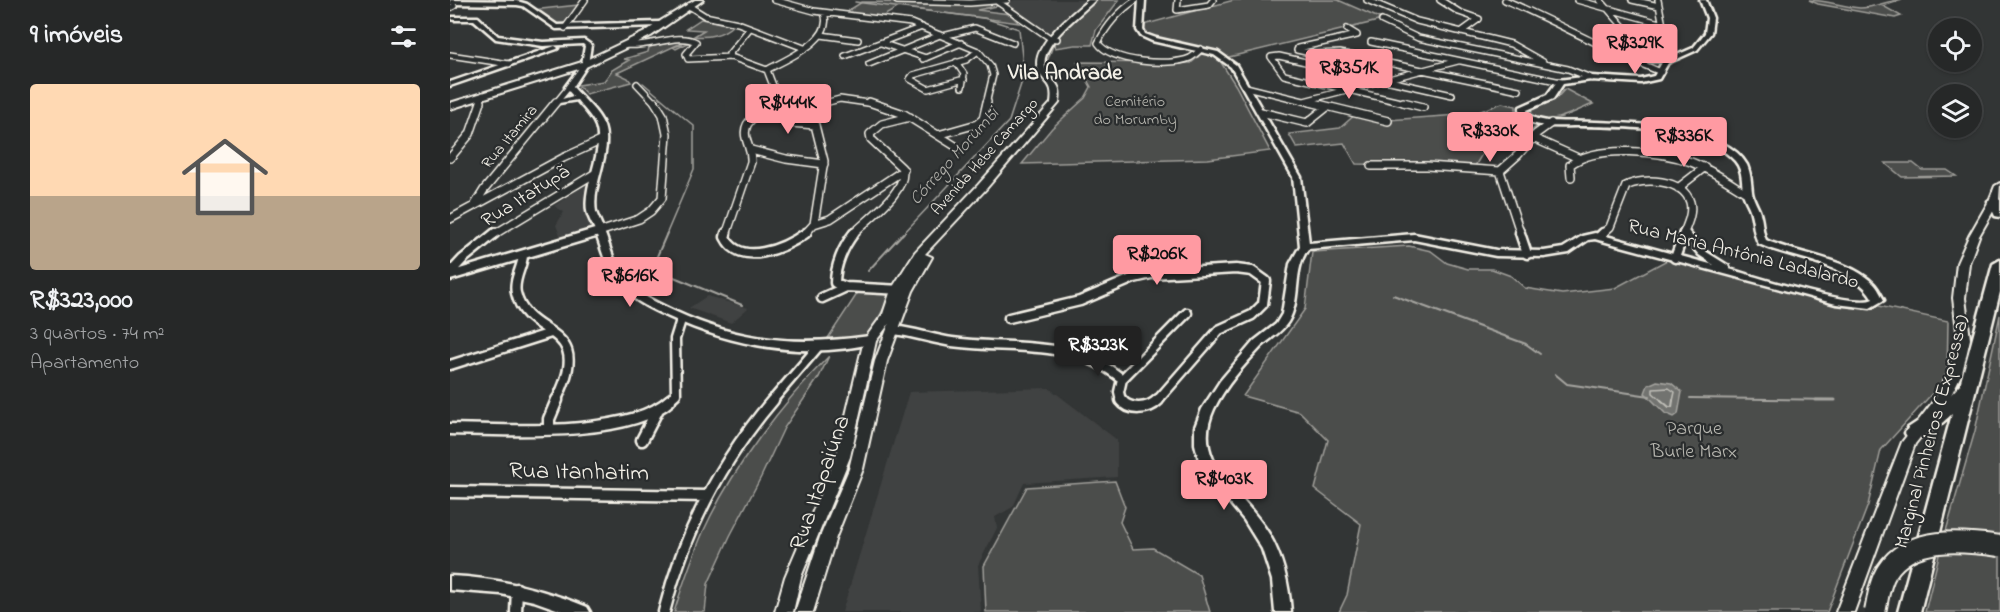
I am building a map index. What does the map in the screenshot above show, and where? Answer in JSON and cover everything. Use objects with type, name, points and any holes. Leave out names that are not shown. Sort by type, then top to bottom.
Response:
[{"type":"highway","name":"Marginal Pinheiros (Expressa)","points":[[1909,612],[2000,264]]},
{"type":"highway","points":[[1914,433],[1944,412],[1968,387]]},
{"type":"highway","points":[[1875,612],[1887,570],[1894,562],[1912,550],[1936,544],[1963,542],[2000,546]]},
{"type":"main road","points":[[450,106],[585,64],[626,45],[700,0]]},
{"type":"main road","points":[[1053,39],[1092,0]]},
{"type":"main road","name":"Avenida Hebe Camargo","points":[[869,345],[889,315],[919,254],[982,187],[1055,103],[1057,91],[1041,67],[1041,63],[1053,39],[1098,0]]},
{"type":"main road","points":[[1845,612],[1882,518],[1897,469],[1914,433],[1941,402],[1955,373],[1964,339],[1959,298],[1963,263],[1974,236],[1997,207],[2000,186]]},
{"type":"main road","name":"Avenida Hebe Camargo","points":[[892,332],[902,290]]},
{"type":"main road","name":"Rua Itapaiúna","points":[[784,612],[795,571],[860,421],[892,332]]},
{"type":"main road","points":[[869,345],[882,343],[881,361]]},
{"type":"main road","name":"Rua Itapaiúna","points":[[804,612],[828,537],[856,469],[869,345]]},
{"type":"street","points":[[565,28],[585,0]]},
{"type":"street","points":[[774,0],[824,13],[900,21],[922,27],[978,51],[990,65],[993,75],[983,119],[977,124],[938,135]]},
{"type":"street","points":[[897,1],[1007,0]]},
{"type":"street","points":[[1136,0],[1125,7],[1110,24],[1099,40],[1100,49],[1111,56],[1127,59],[1188,59],[1201,49]]},
{"type":"street","points":[[1142,0],[1140,30],[1143,35],[1154,40],[1219,55],[1234,66],[1297,177],[1305,246]]},
{"type":"street","points":[[1178,0],[1177,10],[1190,10],[1209,5],[1213,0]]},
{"type":"street","points":[[1366,0],[1417,21],[1482,36],[1522,49],[1545,64]]},
{"type":"street","points":[[1440,0],[1452,9],[1479,20],[1461,32]]},
{"type":"street","points":[[1505,0],[1558,23],[1594,44],[1661,72]]},
{"type":"street","points":[[1577,0],[1663,24]]},
{"type":"street","points":[[1600,0],[1630,35],[1662,61]]},
{"type":"street","points":[[1630,35],[1659,33],[1665,30],[1658,3],[1632,0]]},
{"type":"street","points":[[1630,60],[1662,61],[1695,49],[1708,33],[1710,18],[1703,0]]},
{"type":"street","points":[[995,1],[1053,39]]},
{"type":"street","points":[[652,28],[619,24],[565,28],[551,25],[525,5],[517,3],[455,3],[453,20],[476,18],[499,38],[534,44],[588,44],[585,64],[569,87],[600,126],[602,136],[594,174],[591,210],[608,260],[623,283],[650,304],[681,320],[735,339],[753,343],[818,347],[869,345]]},
{"type":"street","points":[[689,6],[705,16],[750,28],[804,48]]},
{"type":"street","points":[[768,70],[821,35],[828,18],[824,13]]},
{"type":"street","points":[[1382,21],[1418,38],[1568,69],[1592,78]]},
{"type":"street","points":[[845,56],[922,27]]},
{"type":"street","points":[[1470,27],[1482,36]]},
{"type":"street","points":[[730,56],[750,28]]},
{"type":"street","points":[[869,64],[941,36],[973,28],[1013,42]]},
{"type":"street","points":[[1347,29],[1357,35],[1297,50],[1318,54],[1330,52],[1519,90]]},
{"type":"street","points":[[821,35],[858,40]]},
{"type":"street","points":[[626,45],[646,46],[678,39],[691,39],[696,42],[686,54],[687,58],[700,60],[730,56],[768,70]]},
{"type":"street","points":[[1371,42],[1561,82],[1592,78],[1647,80],[1657,78],[1661,72],[1662,61]]},
{"type":"street","points":[[450,84],[568,43]]},
{"type":"street","points":[[881,43],[924,58],[961,43]]},
{"type":"street","points":[[964,80],[927,89],[909,79],[913,75],[956,62],[978,51]]},
{"type":"street","points":[[450,55],[509,64]]},
{"type":"street","points":[[1423,107],[1282,74],[1270,58],[1279,56],[1452,95]]},
{"type":"street","points":[[1305,101],[1460,61]]},
{"type":"street","points":[[956,62],[962,70],[964,80],[962,87]]},
{"type":"street","points":[[768,70],[773,91],[779,102],[787,104],[786,114],[791,123],[814,125]]},
{"type":"street","points":[[1551,123],[1530,120],[1524,116],[1523,109],[1550,97],[1561,82]]},
{"type":"street","points":[[450,274],[523,256],[600,232],[645,215],[656,206],[663,195],[668,142],[666,121],[654,99],[637,84]]},
{"type":"street","name":"Rua Itamira","points":[[474,207],[484,190],[569,87]]},
{"type":"street","points":[[1246,87],[1388,121]]},
{"type":"street","points":[[450,158],[470,134],[483,95]]},
{"type":"street","points":[[559,101],[578,98]]},
{"type":"street","points":[[779,102],[778,107],[752,117],[746,135],[752,150],[751,162],[724,237],[727,246],[746,252],[777,249],[798,241],[809,232],[814,224],[824,164],[813,112],[815,106],[823,101],[833,98],[883,107],[910,117],[960,149]]},
{"type":"street","points":[[1261,112],[1307,123],[1327,107]]},
{"type":"street","points":[[902,290],[846,287],[835,283],[834,278],[845,247],[865,220],[900,189],[904,180],[904,170],[870,136],[874,129],[882,124],[910,117]]},
{"type":"street","points":[[1500,171],[1504,165],[1517,157],[1531,136],[1551,123]]},
{"type":"street","name":"Rua Maria Antônia Ladalardo","points":[[1551,123],[1644,126],[1685,133],[1728,151],[1739,160],[1744,168],[1748,194],[1756,213],[1762,242],[1844,270],[1866,281],[1876,291],[1879,300],[1870,305],[1851,304],[1733,274],[1600,236]]},
{"type":"street","points":[[1531,136],[1578,158]]},
{"type":"street","points":[[450,219],[563,158],[600,141]]},
{"type":"street","points":[[752,150],[786,159],[824,164]]},
{"type":"street","points":[[1571,177],[1569,172],[1571,165],[1578,158],[1608,152],[1650,154],[1679,158],[1704,167],[1748,194]]},
{"type":"street","points":[[1371,166],[1427,166],[1500,171]]},
{"type":"street","points":[[1678,188],[1704,167]]},
{"type":"street","points":[[814,224],[830,219],[904,170]]},
{"type":"street","points":[[1500,171],[1527,254]]},
{"type":"street","name":"Rua Itatupã","points":[[450,274],[459,261],[492,237],[594,174]]},
{"type":"street","points":[[1283,612],[1279,580],[1269,550],[1260,531],[1206,464],[1199,433],[1213,400],[1258,344],[1283,322],[1289,306],[1299,251],[1305,246],[1414,237],[1497,253],[1560,253],[1585,238],[1600,236],[1610,227],[1624,190],[1629,184],[1652,181],[1678,188],[1688,196],[1691,203],[1685,233],[1675,258]]},
{"type":"street","points":[[1685,233],[1702,253],[1733,274]]},
{"type":"street","points":[[523,256],[515,293],[522,307],[562,341],[570,361],[563,390],[549,419],[549,428]]},
{"type":"street","points":[[1009,318],[1080,301],[1134,278],[1171,271],[1246,270],[1266,281],[1263,304],[1252,315],[1219,330],[1155,403],[1148,407],[1132,408],[1122,402],[1119,392],[1122,379],[1186,313]]},
{"type":"street","points":[[822,298],[846,287]]},
{"type":"street","points":[[450,429],[501,430],[621,423],[657,411],[669,403],[676,394],[673,342],[675,331],[681,320]]},
{"type":"street","points":[[892,332],[952,342],[1048,347],[1109,367],[1122,379]]},
{"type":"street","points":[[450,364],[551,333]]},
{"type":"street","points":[[664,612],[699,508],[748,432],[818,347]]},
{"type":"street","points":[[642,440],[657,411]]},
{"type":"street","name":"Rua Itanhatim","points":[[450,492],[707,496]]},
{"type":"street","points":[[450,583],[493,585],[517,589],[548,597],[582,612]]},
{"type":"street","points":[[516,612],[517,589]]},
{"type":"shaded area","points":[[1087,0],[1049,35],[1002,2]]},
{"type":"shaded area","points":[[591,181],[597,233],[563,243],[556,225],[564,212],[554,206]]},
{"type":"shaded area","points":[[707,296],[748,308],[731,323],[689,308]]},
{"type":"shaded area","points":[[1049,388],[1117,440],[1117,477],[1024,483],[1013,507],[995,517],[997,528],[978,565],[981,612],[842,612],[909,392]]},
{"type":"green space","points":[[1098,0],[1119,0],[1096,30],[1092,45],[1055,48],[1054,43],[1045,67],[1060,88],[1060,98],[1057,105],[1053,112],[1001,172],[931,246],[1055,108],[1059,91],[1044,68],[1046,57],[1051,47],[1057,38],[1064,30]]},
{"type":"green space","name":"Cemitério do Morumby","points":[[1234,0],[1338,0],[1379,18],[1378,21],[1221,59],[1220,61],[1236,86],[1270,151],[1208,159],[1022,164],[1052,128],[1085,98],[1091,87],[1077,62],[1191,63],[1204,52],[1215,56],[1222,55],[1206,49],[1148,36],[1142,30],[1143,25]]},
{"type":"green space","points":[[1809,0],[1860,8],[1902,0],[1883,6],[1901,16],[1895,18],[1818,4]]},
{"type":"green space","points":[[862,2],[994,3],[997,6],[977,10],[1010,14],[1019,23],[899,7],[882,17],[843,14]]},
{"type":"green space","points":[[579,5],[565,26],[557,25],[532,10]]},
{"type":"green space","points":[[701,19],[733,25],[715,35],[694,36],[704,30],[686,29]]},
{"type":"green space","points":[[678,41],[688,43],[676,49],[673,47],[683,44],[679,44],[617,73],[631,82],[586,94],[578,85],[604,81],[612,70],[629,60],[624,59],[648,52],[649,47]]},
{"type":"green space","points":[[1565,89],[1593,104],[1555,119],[1531,117],[1532,110],[1556,99]]},
{"type":"green space","points":[[1502,103],[1516,106],[1516,117],[1523,122],[1539,125],[1522,137],[1503,130],[1494,134],[1475,166],[1356,164],[1344,143],[1297,148],[1289,134],[1340,128],[1357,113],[1388,120],[1473,114]]},
{"type":"green space","points":[[1885,163],[1913,163],[1922,170],[1947,170],[1956,176],[1902,177]]},
{"type":"green space","name":"Parque Burle Marx","points":[[1409,246],[1431,251],[1447,263],[1468,269],[1492,269],[1511,276],[1525,288],[1562,294],[1615,288],[1667,260],[1948,321],[1947,377],[1881,450],[1868,505],[1827,612],[1339,612],[1347,595],[1361,524],[1315,489],[1328,440],[1300,412],[1243,396],[1305,309],[1312,252]]},
{"type":"green space","points":[[859,291],[892,292],[872,331],[862,338],[826,341]]},
{"type":"green space","points":[[2000,315],[2000,612],[1925,612],[1975,431]]},
{"type":"green space","points":[[829,356],[819,377],[784,428],[730,536],[708,584],[705,612],[674,612],[700,540],[715,507],[759,438],[811,374]]},
{"type":"green space","points":[[1115,481],[1125,507],[1120,522],[1133,549],[1153,548],[1199,575],[1210,612],[986,612],[984,566],[1027,487]]},
{"type":"water","points":[[1657,381],[1671,383],[1682,392],[1678,414],[1674,417],[1665,413],[1645,393],[1648,385]]},
{"type":"waterway","name":"Córrego Morumbi","points":[[855,2],[984,18],[1019,29],[1024,75],[1009,121],[902,235]]},
{"type":"waterway","points":[[643,83],[694,126],[694,169],[666,235]]},
{"type":"waterway","points":[[667,233],[652,268],[742,305]]},
{"type":"waterway","name":"Córrego Morumbi","points":[[868,271],[903,233]]},
{"type":"waterway","points":[[1393,295],[1526,344],[1540,354]]},
{"type":"waterway","points":[[1555,374],[1567,384],[1650,396]]},
{"type":"waterway","points":[[1690,398],[1835,400],[1816,400]]},
{"type":"district","name":"Vila Andrade","points":[[1065,74]]}]
